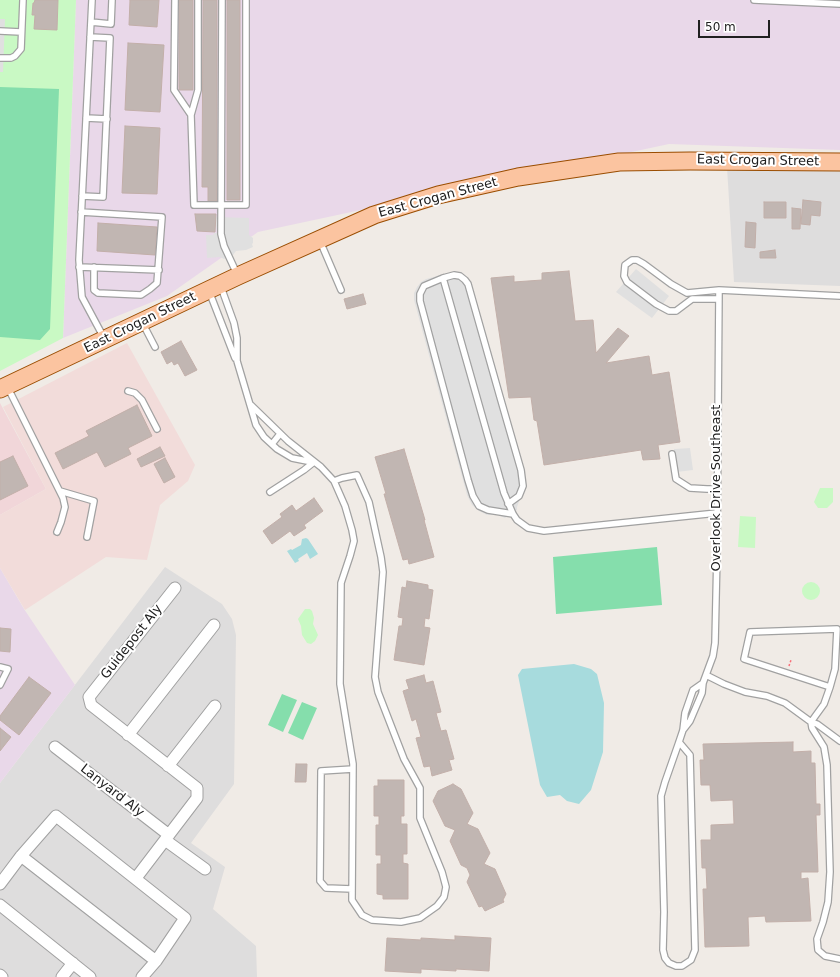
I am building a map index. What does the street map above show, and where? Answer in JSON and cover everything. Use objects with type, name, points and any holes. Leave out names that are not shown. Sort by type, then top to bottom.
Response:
[{"type":"main road","name":"East Crogan Street","points":[[4,388],[214,287],[374,215],[438,195],[518,178],[619,162],[840,162]]},
{"type":"street","name":"Guidepost Aly","points":[[128,735],[91,705],[89,697],[175,588]]},
{"type":"street","points":[[136,878],[197,798],[197,788],[128,735],[214,625]]},
{"type":"street","points":[[168,766],[215,706]]},
{"type":"street","name":"Lanyard Aly","points":[[55,747],[205,869]]},
{"type":"street","points":[[0,884],[21,856],[56,816],[186,918],[156,961],[142,977]]},
{"type":"street","points":[[21,856],[156,961]]},
{"type":"street","points":[[0,905],[90,977]]},
{"type":"street","points":[[62,977],[73,963]]},
{"type":"lane","points":[[0,58],[11,58],[18,53],[20,49],[23,0]]},
{"type":"lane","points":[[92,0],[80,267],[82,297],[105,340]]},
{"type":"lane","points":[[91,22],[112,24],[112,0]]},
{"type":"lane","points":[[175,0],[174,90],[191,115]]},
{"type":"lane","points":[[198,0],[198,90],[191,115],[194,205],[246,205],[246,0]]},
{"type":"lane","points":[[222,0],[222,240],[238,276]]},
{"type":"lane","points":[[754,0],[840,4]]},
{"type":"lane","points":[[0,31],[21,32]]},
{"type":"lane","points":[[82,196],[103,197],[107,119],[110,38],[90,36]]},
{"type":"lane","points":[[86,118],[107,119]]},
{"type":"lane","points":[[82,212],[162,218],[157,283],[141,295],[98,293],[94,290],[94,268]]},
{"type":"lane","points":[[320,240],[341,290]]},
{"type":"lane","points":[[719,299],[692,299],[676,311],[669,311],[656,304],[627,282],[624,276],[625,265],[632,260],[637,260],[671,284],[688,293],[719,290],[840,296]]},
{"type":"lane","points":[[80,267],[159,270]]},
{"type":"lane","points":[[508,504],[519,496],[523,486],[521,470],[468,284],[460,276],[454,275],[424,286],[420,294],[420,301],[473,496],[479,506],[488,510],[513,514]]},
{"type":"lane","points":[[443,278],[504,493],[517,520],[528,528],[544,531],[717,513]]},
{"type":"lane","points":[[214,287],[218,312],[237,362],[256,425],[264,437],[277,449],[292,458],[314,462]]},
{"type":"lane","points":[[214,287],[234,323],[237,338],[237,362]]},
{"type":"lane","name":"Overlook Drive Southeast","points":[[703,683],[713,656],[716,626],[719,290]]},
{"type":"lane","points":[[142,322],[155,347]]},
{"type":"lane","points":[[4,388],[60,492],[65,507],[57,532]]},
{"type":"lane","points":[[128,390],[135,393],[142,400],[157,429]]},
{"type":"lane","points":[[251,405],[280,434],[321,467],[334,481],[345,506],[352,530],[354,541],[341,583],[340,677],[353,768],[352,900],[362,915],[372,920],[401,922],[420,918],[437,906],[444,897],[446,887],[442,872],[420,818],[420,788],[404,760],[378,692],[375,678],[383,572],[382,557],[369,502],[357,475],[334,481]]},
{"type":"lane","points":[[272,444],[280,434]]},
{"type":"lane","points":[[672,454],[676,479],[690,488],[707,490],[717,489]]},
{"type":"lane","points":[[270,492],[314,462]]},
{"type":"lane","points":[[60,492],[94,501],[87,537]]},
{"type":"lane","points":[[830,687],[744,659],[750,632],[837,630],[835,669],[830,687],[824,704],[811,722],[812,728],[824,747],[827,765],[830,872],[828,902],[817,939],[818,950],[825,956],[840,959]]},
{"type":"lane","points":[[0,667],[8,669],[0,685]]},
{"type":"lane","points":[[706,675],[745,692],[767,696],[785,703],[840,741]]},
{"type":"lane","points":[[683,730],[690,720],[702,693],[703,683]]},
{"type":"lane","points":[[679,742],[690,755],[695,950],[691,960],[682,966],[676,966],[669,963],[665,958],[663,950],[664,912],[661,796],[665,782],[683,730],[685,713],[693,690],[703,683]]},
{"type":"lane","points":[[352,889],[326,888],[320,881],[322,771],[353,768]]},
{"type":"path","points":[[789,668],[791,660]]},
{"type":"shaded area","points":[[76,0],[840,0],[840,150],[669,144],[258,232],[167,296],[63,338]]},
{"type":"shaded area","points":[[0,19],[5,19],[3,72],[0,72]]},
{"type":"shaded area","points":[[727,167],[840,170],[840,286],[734,282]]},
{"type":"shaded area","points":[[215,217],[249,218],[249,235],[253,238],[253,247],[246,250],[236,251],[233,255],[224,259],[220,257],[207,258],[206,235],[213,235],[214,233],[217,233]]},
{"type":"shaded area","points":[[636,269],[669,296],[652,318],[616,292]]},
{"type":"shaded area","points":[[453,272],[464,276],[469,282],[524,477],[517,510],[505,518],[498,515],[487,515],[479,511],[472,505],[467,495],[414,300],[414,293],[421,282],[426,279]]},
{"type":"shaded area","points":[[127,343],[195,465],[188,481],[160,505],[147,560],[106,557],[25,610],[0,568],[0,515],[46,489],[3,407]]},
{"type":"shaded area","points":[[0,403],[46,489],[0,515]]},
{"type":"shaded area","points":[[690,448],[693,470],[677,472],[674,449]]},
{"type":"shaded area","points":[[165,567],[222,604],[232,619],[236,635],[234,784],[191,843],[225,867],[213,909],[256,946],[257,977],[0,977],[0,783]]},
{"type":"shaded area","points":[[0,568],[24,609],[75,685],[0,783]]},
{"type":"green space","points":[[0,0],[76,0],[63,338],[0,371]]},
{"type":"green space","points":[[0,87],[59,89],[50,329],[40,340],[0,337]]},
{"type":"green space","points":[[820,488],[833,488],[833,502],[827,508],[818,508],[814,502]]},
{"type":"green space","points":[[740,516],[756,517],[755,548],[738,547]]},
{"type":"green space","points":[[657,547],[662,605],[556,614],[553,557]]},
{"type":"green space","points":[[811,582],[817,585],[820,591],[817,597],[811,600],[805,597],[802,591],[805,585]]},
{"type":"green space","points":[[305,609],[310,609],[312,611],[314,618],[313,624],[318,635],[315,641],[311,644],[307,643],[302,635],[301,626],[298,619]]},
{"type":"green space","points":[[282,694],[297,700],[283,732],[268,725]]},
{"type":"green space","points":[[302,702],[317,708],[303,740],[288,733]]},
{"type":"water","points":[[306,538],[318,554],[310,559],[307,553],[295,563],[287,551],[301,545],[302,539]]},
{"type":"water","points":[[574,664],[591,669],[597,674],[604,703],[603,752],[591,790],[579,804],[567,801],[560,795],[547,797],[540,785],[518,675],[522,669]]},
{"type":"building","points":[[35,0],[58,0],[57,30],[34,29],[35,15],[32,15],[33,3]]},
{"type":"building","points":[[130,0],[159,0],[157,27],[129,25]]},
{"type":"building","points":[[179,0],[193,0],[193,90],[179,90]]},
{"type":"building","points":[[203,0],[217,0],[217,201],[208,201],[208,187],[202,187]]},
{"type":"building","points":[[227,0],[240,0],[240,200],[227,200]]},
{"type":"building","points":[[128,43],[164,45],[160,112],[125,110]]},
{"type":"building","points":[[125,126],[160,128],[157,194],[122,193]]},
{"type":"building","points":[[803,200],[821,202],[820,216],[811,215],[810,225],[801,224]]},
{"type":"building","points":[[764,202],[786,202],[786,218],[764,218]]},
{"type":"building","points":[[792,208],[801,209],[800,229],[792,229]]},
{"type":"building","points":[[195,214],[216,214],[215,232],[197,231]]},
{"type":"building","points":[[746,222],[756,223],[755,248],[745,247]]},
{"type":"building","points":[[98,223],[157,227],[155,255],[97,251]]},
{"type":"building","points":[[775,250],[776,258],[760,258],[760,252]]},
{"type":"building","points":[[569,271],[575,321],[593,320],[596,353],[618,328],[629,336],[606,363],[649,356],[652,375],[669,372],[680,442],[658,445],[660,459],[643,460],[641,450],[544,465],[537,421],[534,420],[531,397],[509,398],[491,278],[514,276],[514,282],[542,280],[542,273]]},
{"type":"building","points":[[363,294],[366,304],[347,309],[344,299]]},
{"type":"building","points":[[181,341],[197,370],[185,376],[178,363],[174,365],[172,361],[167,364],[161,352]]},
{"type":"building","points":[[137,405],[152,436],[128,448],[131,454],[105,467],[97,452],[63,469],[55,453],[89,436],[86,431]]},
{"type":"building","points":[[160,447],[165,456],[141,467],[137,459]]},
{"type":"building","points":[[404,449],[425,520],[434,557],[409,564],[408,559],[403,560],[375,457]]},
{"type":"building","points":[[13,456],[28,486],[0,500],[0,462]]},
{"type":"building","points":[[165,458],[175,477],[164,483],[154,464]]},
{"type":"building","points":[[314,498],[323,511],[304,525],[306,528],[294,536],[290,531],[272,544],[263,531],[282,517],[280,514],[292,505],[296,511]]},
{"type":"building","points":[[407,581],[428,585],[428,589],[433,590],[429,619],[425,618],[424,627],[430,628],[424,665],[394,660],[399,626],[402,626],[403,618],[398,617],[402,587],[406,588]]},
{"type":"building","points":[[0,628],[11,629],[10,652],[0,651]]},
{"type":"building","points":[[424,675],[426,683],[433,681],[441,712],[436,713],[441,731],[446,730],[454,759],[449,760],[452,770],[432,776],[430,766],[424,767],[416,738],[421,737],[416,719],[412,721],[403,691],[409,689],[406,680]]},
{"type":"building","points":[[29,677],[51,693],[19,735],[0,720],[0,716]]},
{"type":"building","points":[[0,728],[11,737],[0,751]]},
{"type":"building","points":[[793,742],[793,752],[811,751],[811,763],[815,763],[816,804],[820,804],[820,815],[816,815],[818,872],[801,872],[801,879],[808,878],[811,921],[766,922],[765,916],[748,917],[749,946],[705,947],[703,889],[707,889],[706,868],[702,868],[701,840],[711,840],[711,825],[734,824],[733,800],[711,801],[710,785],[701,785],[700,760],[704,760],[703,744]]},
{"type":"building","points":[[296,764],[307,764],[306,782],[295,782]]},
{"type":"building","points":[[378,780],[404,780],[404,816],[401,816],[401,824],[407,824],[407,854],[403,854],[403,863],[408,864],[408,899],[383,899],[383,895],[377,894],[377,864],[381,864],[381,855],[376,855],[376,825],[379,825],[379,816],[374,816],[374,786],[378,786]]},
{"type":"building","points":[[453,784],[461,789],[473,813],[467,824],[478,829],[490,853],[484,864],[495,869],[506,894],[503,900],[504,902],[485,911],[482,906],[479,907],[467,882],[470,875],[467,868],[461,865],[450,841],[455,830],[445,826],[433,801],[438,791]]},
{"type":"building","points":[[455,936],[491,938],[489,971],[421,969],[421,973],[385,971],[387,938],[455,940]]}]
